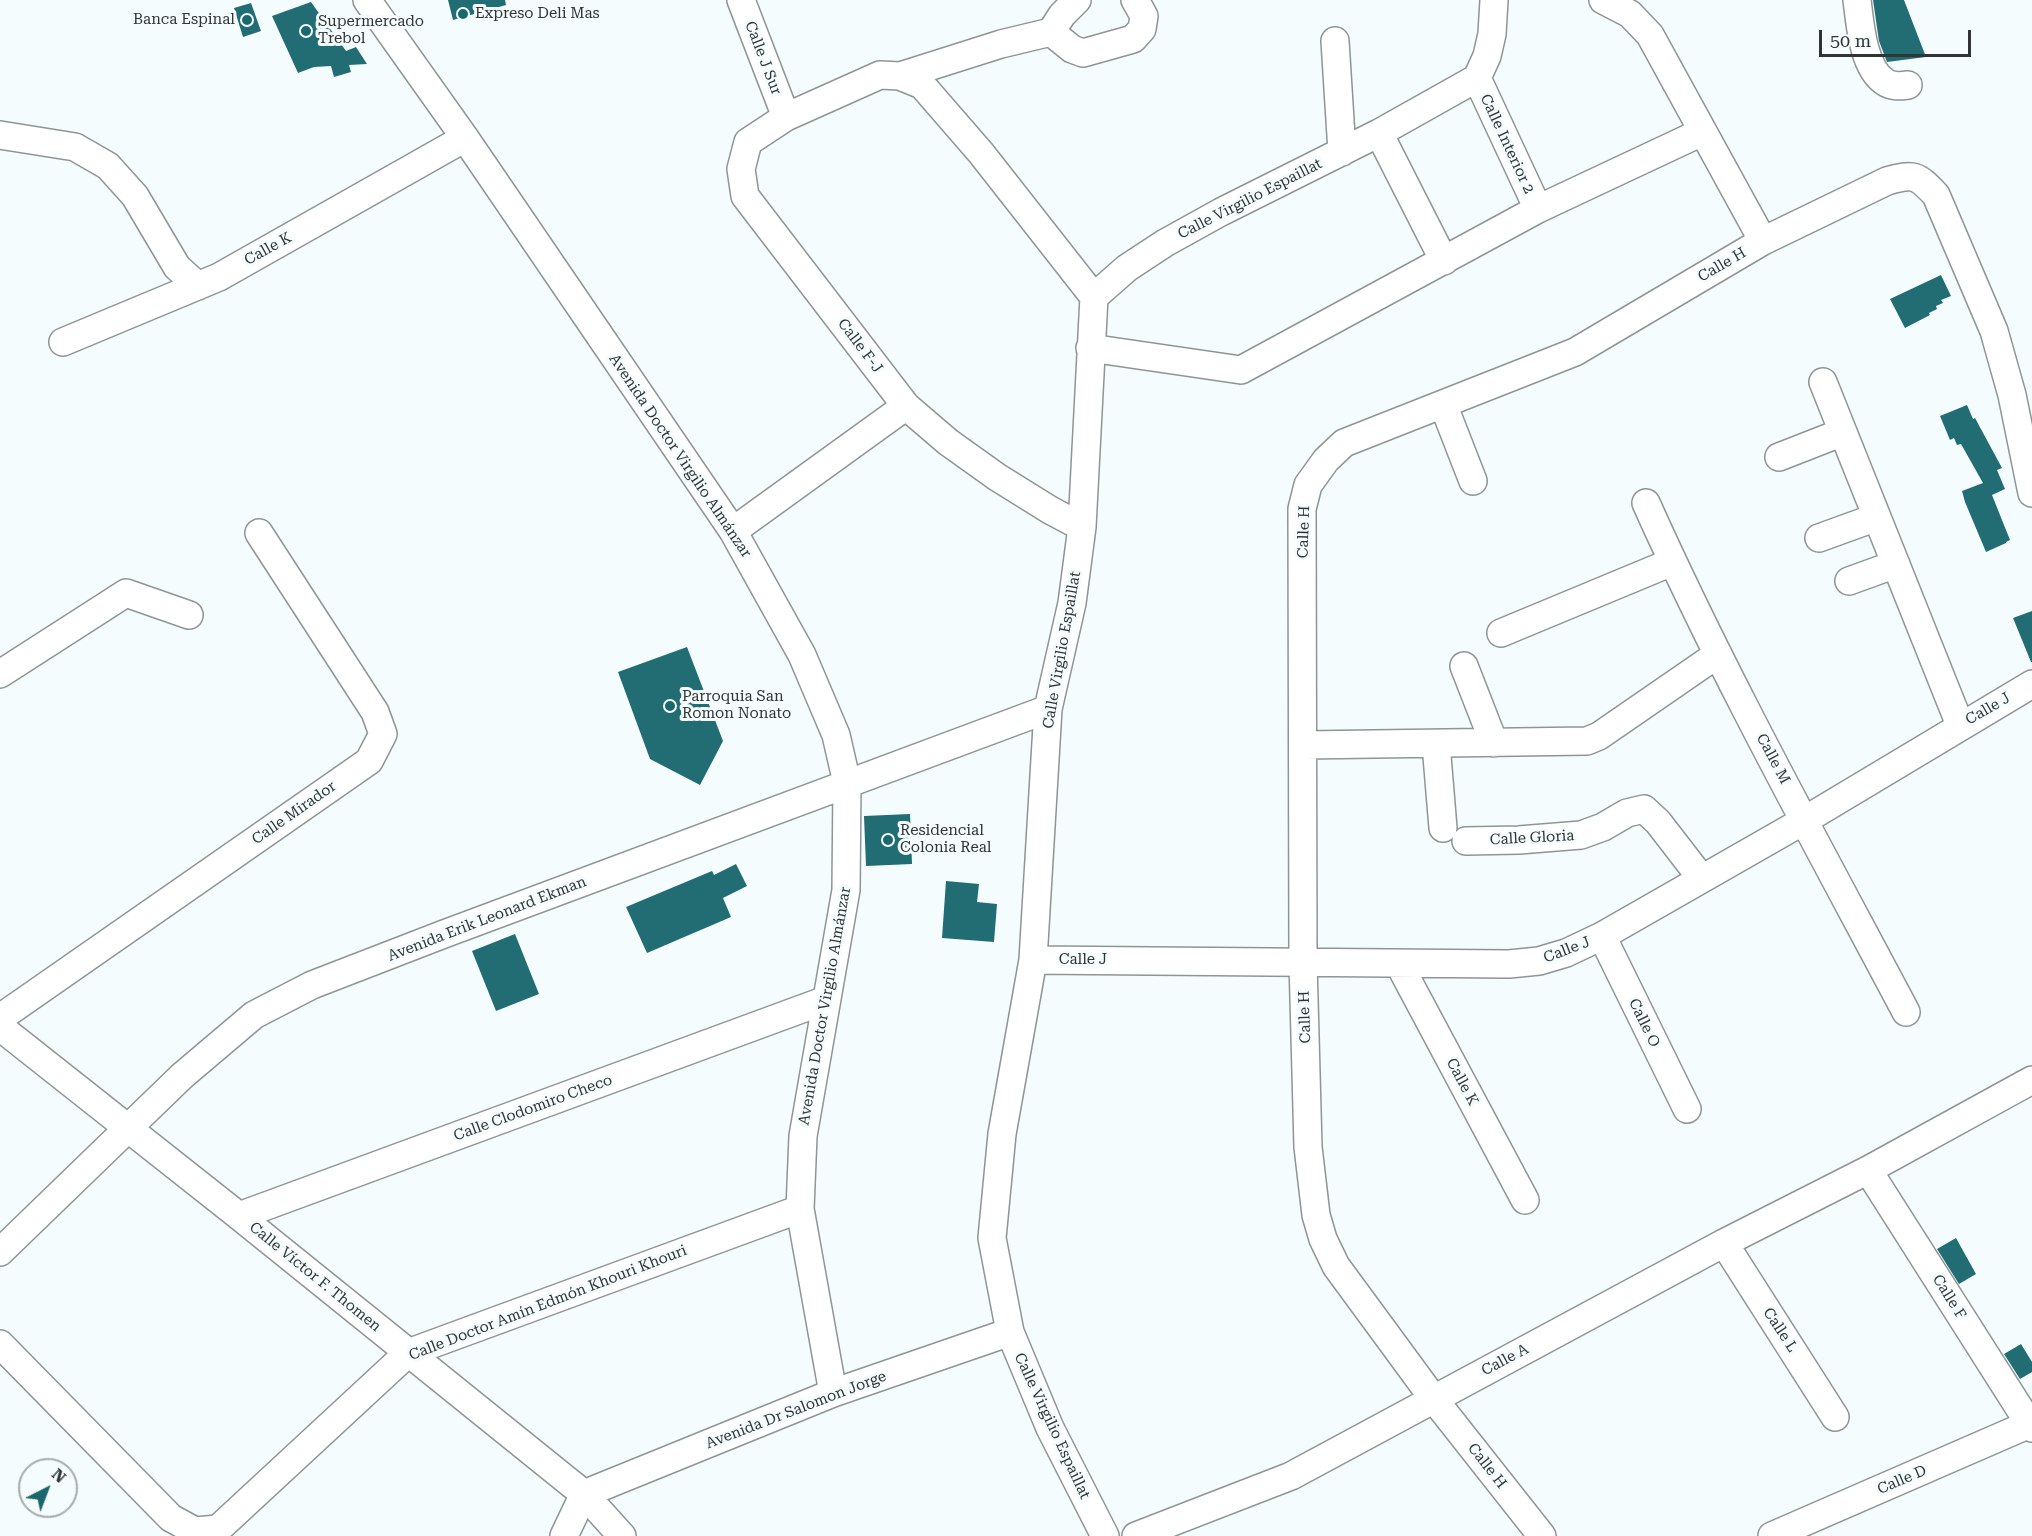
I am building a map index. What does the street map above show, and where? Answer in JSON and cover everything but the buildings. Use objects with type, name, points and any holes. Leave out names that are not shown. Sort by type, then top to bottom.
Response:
[{"type":"street","name":"Avenida Doctor Virgilio Almánzar","points":[[367,0],[465,138],[733,531],[802,655],[836,735],[847,783],[846,890],[803,1136],[800,1209],[833,1393]]},
{"type":"street","name":"Calle J Sur","points":[[741,0],[786,117]]},
{"type":"street","points":[[1077,0],[1062,15],[1051,32],[1072,49],[1083,53],[1133,39],[1142,29],[1144,16],[1135,0]]},
{"type":"street","points":[[1477,78],[1487,56],[1492,34],[1494,0]]},
{"type":"street","points":[[1603,0],[1630,14],[1650,34],[1763,241]]},
{"type":"street","points":[[1857,0],[1862,36],[1873,70],[1885,83],[1896,86],[1908,85]]},
{"type":"street","name":"Calle F-J","points":[[1051,32],[1001,44],[900,76],[880,75],[786,117],[748,142],[741,169],[745,196],[906,406],[948,442],[998,477],[1082,527]]},
{"type":"street","points":[[1335,41],[1342,152]]},
{"type":"street","points":[[900,76],[922,85],[981,153],[1094,297]]},
{"type":"street","name":"Calle Virgilio Espaillat","points":[[1105,1536],[1050,1428],[1010,1332],[992,1238],[1002,1134],[1033,960],[1048,709],[1072,603],[1082,527],[1094,297],[1127,268],[1165,243],[1221,212],[1379,133],[1477,78]]},
{"type":"street","name":"Calle Interior 2","points":[[1477,78],[1538,209]]},
{"type":"street","points":[[1090,348],[1241,370],[1538,209],[1702,132]]},
{"type":"street","points":[[1379,133],[1444,261]]},
{"type":"street","points":[[0,135],[75,147],[108,166],[135,196],[177,267],[198,286]]},
{"type":"street","name":"Calle K","points":[[63,342],[219,277],[465,138]]},
{"type":"street","name":"Calle H","points":[[1542,1536],[1433,1398],[1336,1266],[1323,1239],[1316,1215],[1308,1147],[1303,962],[1302,509],[1308,485],[1326,460],[1344,443],[1575,352],[1763,241],[1887,181],[1913,175],[1920,178],[1936,195],[1994,331],[2012,395],[2032,493]]},
{"type":"street","points":[[1823,382],[1960,725]]},
{"type":"street","points":[[1443,404],[1473,481]]},
{"type":"street","points":[[733,531],[906,406]]},
{"type":"street","points":[[1779,457],[1844,432]]},
{"type":"street","name":"Calle M","points":[[1646,503],[1672,562],[1718,654],[1906,1012]]},
{"type":"street","points":[[1819,538],[1877,518]]},
{"type":"street","name":"Calle Mirador","points":[[0,1018],[369,761],[383,734],[375,712],[259,532]]},
{"type":"street","points":[[1502,633],[1672,562]]},
{"type":"street","points":[[1849,581],[1896,564]]},
{"type":"street","points":[[0,674],[126,593],[189,615]]},
{"type":"street","points":[[1304,745],[1587,741],[1599,736],[1718,654]]},
{"type":"street","points":[[1464,666],[1494,743]]},
{"type":"street","name":"Calle J","points":[[1033,960],[1399,964],[1509,964],[1539,961],[1566,953],[1602,936],[1805,820],[1960,725],[2031,686]]},
{"type":"street","name":"Avenida Erik Leonard Ekman","points":[[0,1252],[182,1076],[254,1015],[312,985],[1048,709]]},
{"type":"street","name":"Calle Gloria","points":[[1436,744],[1455,834],[1519,840],[1581,836],[1627,813],[1644,809],[1658,822],[1702,879]]},
{"type":"street","name":"Calle O","points":[[1602,936],[1687,1110]]},
{"type":"street","name":"Calle K","points":[[1399,964],[1525,1200]]},
{"type":"street","name":"Calle Clodomiro Checo","points":[[239,1216],[826,1000]]},
{"type":"street","name":"Calle Víctor F. Thomen","points":[[0,1027],[584,1494],[622,1536]]},
{"type":"street","name":"Calle A","points":[[1136,1536],[1291,1476],[1724,1243],[1868,1170],[2032,1080]]},
{"type":"street","name":"Calle F","points":[[1868,1170],[2031,1425]]},
{"type":"street","name":"Calle Doctor Amín Edmón Khouri Khouri","points":[[0,1344],[171,1518],[195,1531],[218,1529],[408,1353],[800,1209]]},
{"type":"street","name":"Calle L","points":[[1724,1243],[1836,1417]]},
{"type":"street","name":"Avenida Dr Salomon Jorge","points":[[584,1494],[833,1393],[1010,1332]]},
{"type":"street","name":"Calle D","points":[[1772,1536],[2031,1425]]},
{"type":"street","points":[[564,1536],[584,1494]]},
{"type":"place","name":"Expreso Deli Mas","points":[[463,14]]},
{"type":"place","name":"Banca Espinal","points":[[247,20]]},
{"type":"place","name":"Supermercado Trebol","points":[[306,31]]},
{"type":"place","name":"Parroquia San Romon Nonato","points":[[670,706]]},
{"type":"place","name":"Residencial Colonia Real","points":[[888,840]]}]
